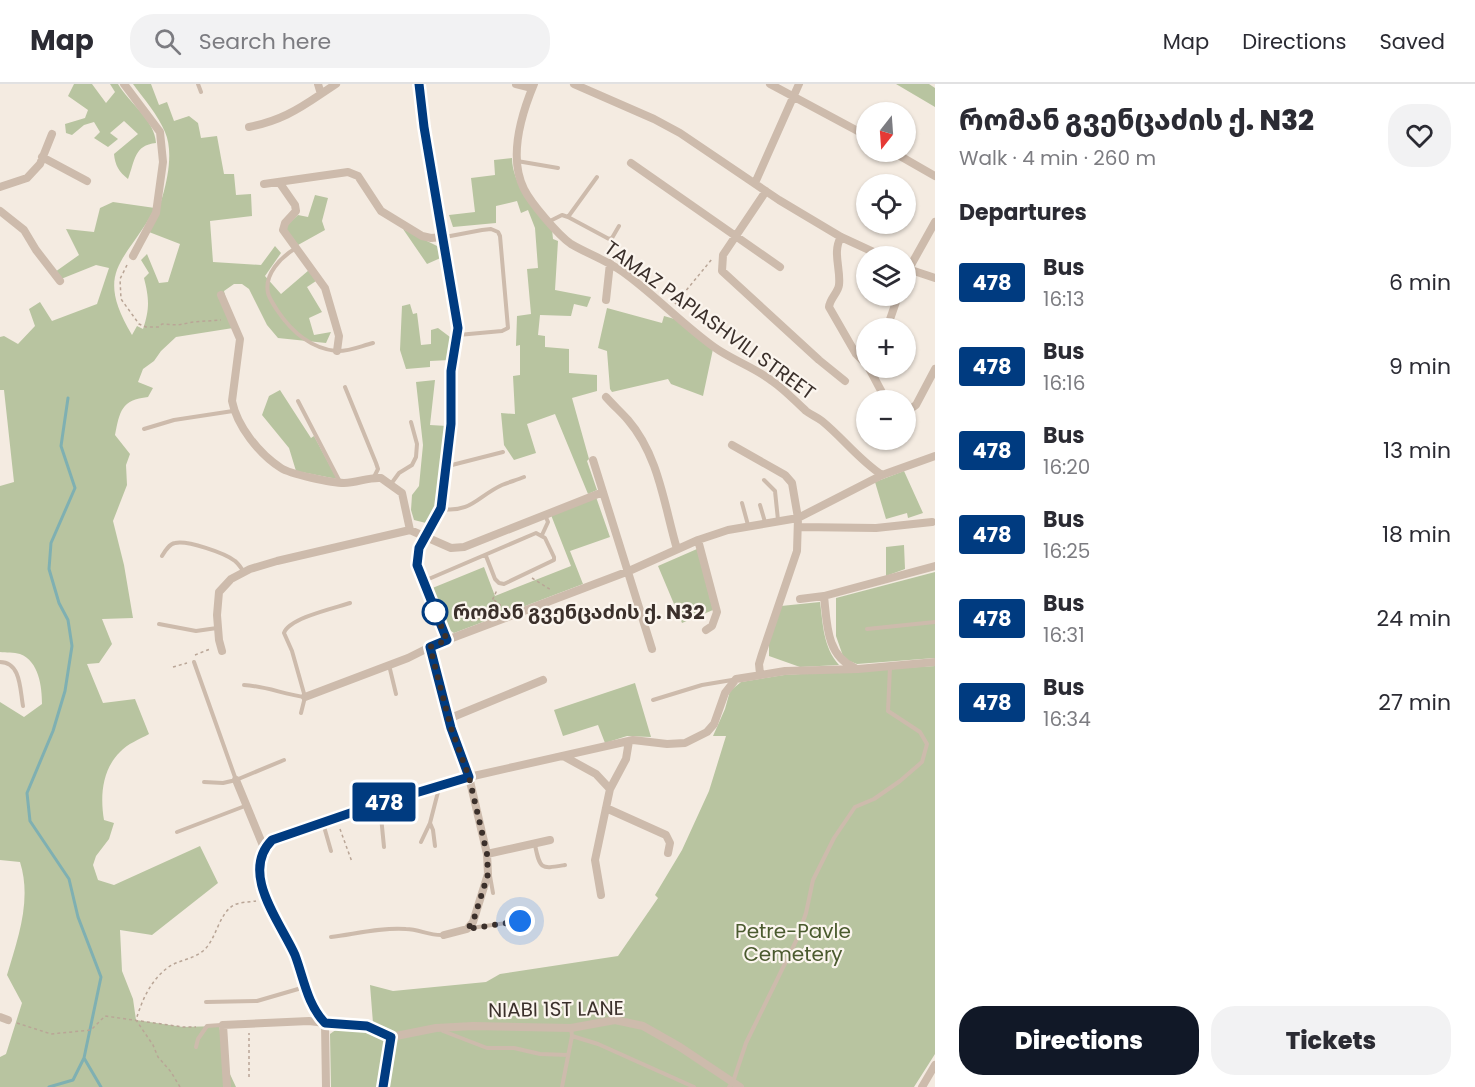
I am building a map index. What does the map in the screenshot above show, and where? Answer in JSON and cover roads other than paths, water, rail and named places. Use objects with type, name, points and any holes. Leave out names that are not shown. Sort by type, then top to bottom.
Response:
[{"type":"street","points":[[318,84],[321,94]]},
{"type":"street","points":[[249,127],[272,122],[293,112],[336,84]]},
{"type":"street","points":[[419,84],[424,127],[458,328],[451,371],[451,424],[441,508],[419,548],[417,565],[447,640]]},
{"type":"street","points":[[516,84],[533,86]]},
{"type":"street","points":[[574,84],[662,124],[841,237],[860,246]]},
{"type":"street","points":[[770,84],[856,130]]},
{"type":"street","points":[[755,183],[799,84]]},
{"type":"street","name":"TAMAZ PAPIASHVILI STREET","points":[[533,86],[519,138],[517,174],[525,191],[561,236],[571,244],[610,263],[733,360],[755,369],[775,382],[882,475]]},
{"type":"street","points":[[126,87],[160,132],[163,162],[156,213],[133,256]]},
{"type":"street","points":[[0,186],[27,178],[40,164],[52,134]]},
{"type":"street","points":[[42,157],[87,182]]},
{"type":"street","points":[[910,162],[935,176]]},
{"type":"street","points":[[631,163],[780,267]]},
{"type":"street","points":[[264,184],[348,172],[356,175],[381,211],[422,236],[443,237]]},
{"type":"street","points":[[279,182],[295,205],[295,214],[283,226],[286,235],[328,294],[339,336],[337,351]]},
{"type":"street","points":[[766,190],[723,255],[722,271],[845,381]]},
{"type":"street","points":[[0,211],[24,230],[60,281]]},
{"type":"street","points":[[916,255],[935,222]]},
{"type":"street","points":[[841,237],[837,248],[838,289],[829,307],[856,354]]},
{"type":"street","points":[[606,300],[610,263]]},
{"type":"street","points":[[916,273],[935,278]]},
{"type":"street","points":[[220,295],[240,339],[232,401],[234,410],[237,419],[263,453],[282,469],[340,482],[381,478],[402,493],[410,530]]},
{"type":"street","points":[[916,405],[935,369]]},
{"type":"street","points":[[606,397],[629,421],[653,462],[677,549]]},
{"type":"street","points":[[732,445],[785,475],[792,483],[798,522],[797,551],[762,654],[759,664],[760,674]]},
{"type":"street","points":[[798,522],[882,475],[935,456]]},
{"type":"street","points":[[592,460],[629,571],[652,650]]},
{"type":"street","points":[[222,651],[218,627],[219,592],[231,579],[245,572],[277,561],[410,530],[451,548],[464,547],[603,492]]},
{"type":"street","points":[[304,697],[629,571],[698,540],[728,530],[778,521],[876,528],[932,522]]},
{"type":"street","points":[[698,540],[717,612],[712,626],[706,630]]},
{"type":"street","points":[[800,599],[824,596],[935,566]]},
{"type":"street","points":[[824,596],[832,646],[838,658],[858,669]]},
{"type":"street","points":[[430,647],[448,719],[469,777],[489,866],[473,922],[467,929],[444,935]]},
{"type":"street","points":[[326,1087],[325,1023],[317,1015],[310,1002],[294,954],[266,898],[261,858],[264,848],[272,840],[469,777],[629,741],[685,743],[697,738],[714,724],[725,693],[736,679],[785,670],[858,669],[935,662]]},
{"type":"street","points":[[448,719],[543,680]]},
{"type":"street","points":[[601,895],[595,860],[610,789],[626,759],[629,741]]},
{"type":"street","points":[[564,757],[596,774],[610,789]]},
{"type":"street","points":[[236,780],[264,848]]},
{"type":"street","points":[[606,808],[666,835],[670,843],[668,853]]},
{"type":"street","points":[[487,854],[550,840]]},
{"type":"street","name":"NIABI 1ST LANE","points":[[391,1037],[436,1028],[474,1026],[571,1032],[615,1020],[643,1026],[680,1047],[734,1085]]},
{"type":"street","points":[[227,1087],[224,1025],[309,1021],[367,1026],[391,1037],[385,1087]]},
{"type":"street","points":[[922,1087],[935,1065]]},
{"type":"lane","points":[[198,84],[201,92]]},
{"type":"lane","points":[[516,161],[558,168]]},
{"type":"lane","points":[[568,217],[597,177]]},
{"type":"lane","points":[[549,222],[562,215],[609,239],[619,226]]},
{"type":"lane","points":[[443,237],[491,229],[498,232],[500,236],[508,328],[502,331],[458,335]]},
{"type":"lane","points":[[296,248],[274,266],[268,293],[290,328],[304,340],[319,347],[337,351],[373,343]]},
{"type":"lane","points":[[345,387],[378,469],[374,477]]},
{"type":"lane","points":[[298,401],[340,482]]},
{"type":"lane","points":[[144,429],[174,420],[234,410]]},
{"type":"lane","points":[[391,484],[399,473],[412,465],[416,457],[417,444],[411,422]]},
{"type":"lane","points":[[447,466],[503,452]]},
{"type":"lane","points":[[441,508],[455,511],[463,509],[500,485],[524,477]]},
{"type":"lane","points":[[764,480],[775,491],[778,521]]},
{"type":"lane","points":[[742,503],[748,526]]},
{"type":"lane","points":[[760,505],[765,522]]},
{"type":"lane","points":[[542,535],[548,522],[545,515]]},
{"type":"lane","points":[[423,581],[536,533],[542,535],[554,560],[504,584],[495,579],[486,556]]},
{"type":"lane","points":[[162,556],[168,547],[175,543],[185,543],[219,553],[235,561],[245,572]]},
{"type":"lane","points":[[301,713],[304,697],[292,651],[284,633],[286,627],[295,621],[350,603]]},
{"type":"lane","points":[[867,629],[935,622]]},
{"type":"lane","points":[[159,624],[196,632],[218,627]]},
{"type":"lane","points":[[0,662],[11,664],[16,670],[22,706]]},
{"type":"lane","points":[[194,662],[236,780]]},
{"type":"lane","points":[[389,665],[396,694]]},
{"type":"lane","points":[[734,1085],[746,1043],[796,941],[806,913],[813,880],[834,838],[855,807],[874,799],[922,762],[927,744],[920,732],[888,711],[890,667]]},
{"type":"lane","points":[[653,700],[702,685],[736,679]]},
{"type":"lane","points":[[244,685],[304,697]]},
{"type":"lane","points":[[204,782],[223,783],[236,780],[284,760]]},
{"type":"lane","points":[[421,842],[430,823],[439,785]]},
{"type":"lane","points":[[380,804],[384,847]]},
{"type":"lane","points":[[177,832],[246,805]]},
{"type":"lane","points":[[322,823],[331,851]]},
{"type":"lane","points":[[430,823],[434,830],[435,846]]},
{"type":"lane","points":[[535,844],[539,864],[542,867],[565,865]]},
{"type":"lane","points":[[489,866],[493,893]]},
{"type":"lane","points":[[467,929],[520,921]]},
{"type":"lane","points":[[331,937],[397,928],[414,929],[434,936],[444,935]]},
{"type":"lane","points":[[206,1002],[257,1001],[305,987]]},
{"type":"lane","points":[[196,1047],[198,1039],[207,1026],[224,1025]]},
{"type":"lane","points":[[436,1028],[487,1048],[514,1048],[540,1054],[568,1054]]},
{"type":"lane","points":[[562,1087],[571,1032],[693,1087]]},
{"type":"waterway","points":[[68,398],[61,446],[75,488],[51,543],[49,569],[59,603],[68,620],[72,646],[65,691],[53,731],[27,793],[30,821],[69,879],[78,917],[101,977],[84,1058],[101,1087]]},
{"type":"waterway","points":[[49,1087],[73,1080],[84,1058]]},
{"type":"place","name":"რომან გვენცაძის ქ. N32","points":[[435,612]]},
{"type":"park label","name":"Petre-Pavle Cemetery","points":[[793,942]]}]
